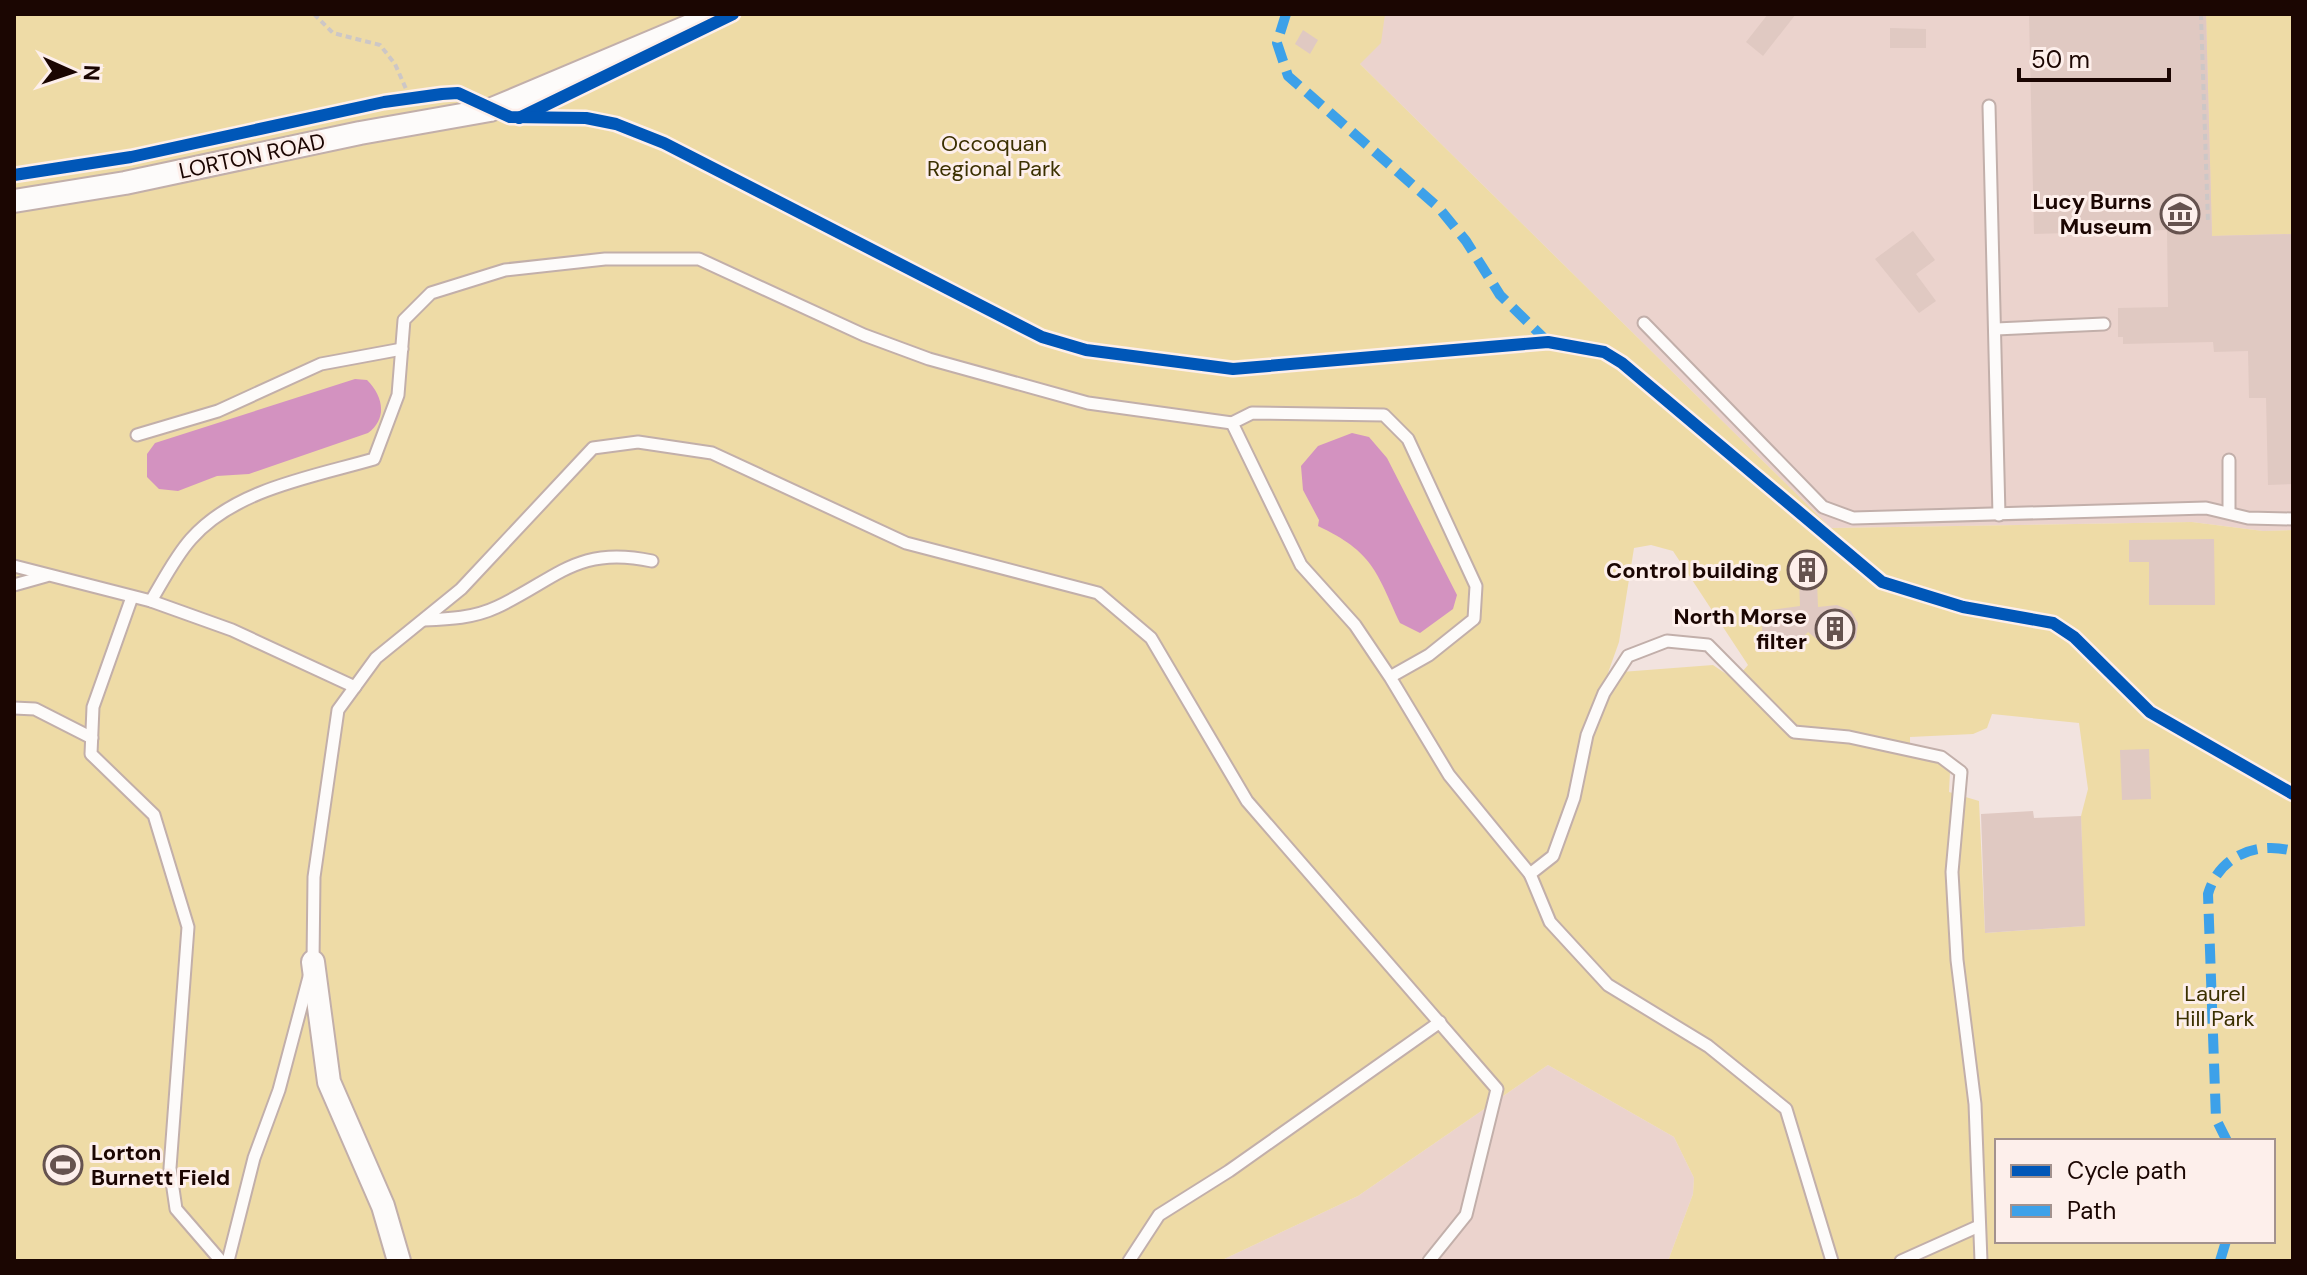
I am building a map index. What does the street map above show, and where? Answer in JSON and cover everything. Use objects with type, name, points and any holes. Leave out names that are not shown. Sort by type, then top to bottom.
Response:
[{"type":"street","name":"LORTON ROAD","points":[[14,201],[125,183],[360,133],[490,110],[718,14]]},
{"type":"street","points":[[313,962],[329,1082],[383,1206],[399,1261]]},
{"type":"lane","points":[[1989,106],[1999,515]]},
{"type":"lane","points":[[151,601],[191,539],[228,508],[289,483],[374,459],[398,395],[404,320],[431,293],[490,275],[605,259],[699,259],[864,335],[929,359],[1088,403],[1232,423],[1252,413],[1384,415],[1408,439],[1476,586],[1474,619],[1429,655],[1390,677]]},
{"type":"lane","points":[[1644,323],[1823,507],[1853,518],[2206,508],[2248,518],[2293,519]]},
{"type":"lane","points":[[1996,329],[2104,324]]},
{"type":"lane","points":[[137,435],[218,411],[321,364],[402,349]]},
{"type":"lane","points":[[1232,423],[1301,565],[1355,625],[1449,775],[1530,874],[1550,922],[1608,985],[1708,1046],[1786,1109],[1832,1261]]},
{"type":"lane","points":[[228,1261],[313,962],[314,877],[338,710],[376,658],[461,589],[593,448],[638,442],[712,453],[906,543],[1098,593],[1151,638],[1247,801],[1497,1089],[1466,1215],[1429,1261]]},
{"type":"lane","points":[[2229,460],[2229,512]]},
{"type":"lane","points":[[423,620],[476,614],[560,570],[607,555],[652,561]]},
{"type":"lane","points":[[14,566],[151,601],[232,630],[355,687]]},
{"type":"lane","points":[[14,585],[46,576]]},
{"type":"lane","points":[[132,597],[93,707],[91,754],[154,815],[188,927],[170,1168],[176,1209],[212,1255],[221,1261]]},
{"type":"lane","points":[[1530,874],[1553,856],[1574,798],[1587,735],[1604,693],[1628,656],[1667,641],[1708,645],[1794,732],[1849,737],[1941,757],[1961,772],[1952,872],[1957,960],[1975,1104],[1981,1261]]},
{"type":"lane","points":[[14,708],[35,709],[92,738]]},
{"type":"lane","points":[[1129,1261],[1159,1215],[1229,1171],[1440,1022]]},
{"type":"lane","points":[[1901,1261],[1979,1226]]},
{"type":"path","points":[[314,14],[333,33],[380,45],[395,64],[404,99],[426,96]]},
{"type":"path","points":[[2201,14],[2208,223]]},
{"type":"shaded area","points":[[1379,14],[2293,14],[2293,530],[2263,531],[2192,522],[1831,528],[1360,64]]},
{"type":"shaded area","points":[[355,379],[367,380],[380,400],[379,421],[368,433],[249,474],[217,476],[178,491],[159,489],[147,477],[147,454],[155,443]]},
{"type":"shaded area","points":[[1352,433],[1369,437],[1387,458],[1457,595],[1453,609],[1420,633],[1400,623],[1378,576],[1362,554],[1318,526],[1319,520],[1303,490],[1301,466],[1318,446]]},
{"type":"shaded area","points":[[1548,1065],[1674,1137],[1694,1178],[1693,1194],[1668,1261],[1220,1261],[1358,1196]]},
{"type":"green space","points":[[14,14],[1385,14],[1381,43],[1360,64],[1831,528],[2192,522],[2263,531],[2293,530],[2293,1261],[1668,1261],[1693,1194],[1694,1178],[1674,1137],[1548,1065],[1358,1196],[1220,1261],[14,1261]],"holes":[[[1651,545],[1673,551],[1748,665],[1735,680],[1713,665],[1608,673],[1619,642],[1634,548]],[[1992,714],[2079,723],[2088,789],[2081,816],[2084,926],[1985,933],[1979,801],[1949,792],[1950,772],[1945,765],[1910,757],[1910,737],[1973,734],[1987,728]]]},
{"type":"green space","points":[[2206,14],[2293,14],[2293,234],[2212,236]]},
{"type":"building","points":[[1768,14],[1796,14],[1763,56],[1746,42]]},
{"type":"building","points":[[2029,14],[2206,14],[2212,236],[2293,234],[2293,484],[2268,485],[2266,398],[2249,398],[2248,351],[2214,352],[2213,342],[2123,344],[2123,337],[2118,337],[2118,308],[2168,307],[2167,230],[2034,234]]},
{"type":"building","points":[[1890,28],[1926,29],[1926,48],[1890,48]]},
{"type":"building","points":[[1303,30],[1318,40],[1310,54],[1295,44]]},
{"type":"building","points":[[1913,231],[1935,260],[1916,274],[1936,301],[1919,313],[1875,259]]},
{"type":"building","points":[[2214,539],[2215,605],[2149,605],[2149,562],[2129,562],[2129,540]]},
{"type":"building","points":[[1816,553],[1818,607],[1837,605],[1851,611],[1858,623],[1856,638],[1845,649],[1830,650],[1808,632],[1790,650],[1775,650],[1764,642],[1761,621],[1771,610],[1800,606],[1798,554]]},
{"type":"building","points":[[2149,749],[2151,799],[2122,800],[2120,750]]},
{"type":"building","points":[[2033,811],[2034,818],[2081,816],[2085,926],[1985,933],[1981,814]]},
{"type":"marked path","points":[[1286,14],[1277,43],[1288,76],[1439,208],[1466,241],[1500,295],[1548,342]]},
{"type":"marked path","points":[[2226,1139],[2216,1119],[2208,894],[2221,870],[2241,854],[2266,848],[2293,851]]},
{"type":"marked path","points":[[2220,1261],[2225,1243]]},
{"type":"cycle path","points":[[519,118],[733,14]]},
{"type":"cycle path","points":[[14,175],[131,157],[384,102],[458,93],[510,117],[586,118],[616,124],[664,143],[1042,337],[1086,350],[1233,369],[1548,342],[1604,352],[1622,363],[1882,582],[1963,607],[2053,623],[2074,637],[2150,712],[2293,794]]},
{"type":"place","name":"Lucy Burns Museum","points":[[2180,214]]},
{"type":"place","name":"Control building","points":[[1807,570]]},
{"type":"place","name":"North Morse filter","points":[[1835,629]]},
{"type":"place","name":"Lorton Burnett Field","points":[[63,1165]]},
{"type":"park label","name":"Occoquan Regional Park","points":[[994,156]]},
{"type":"park label","name":"Laurel Hill Park","points":[[2215,1006]]}]
